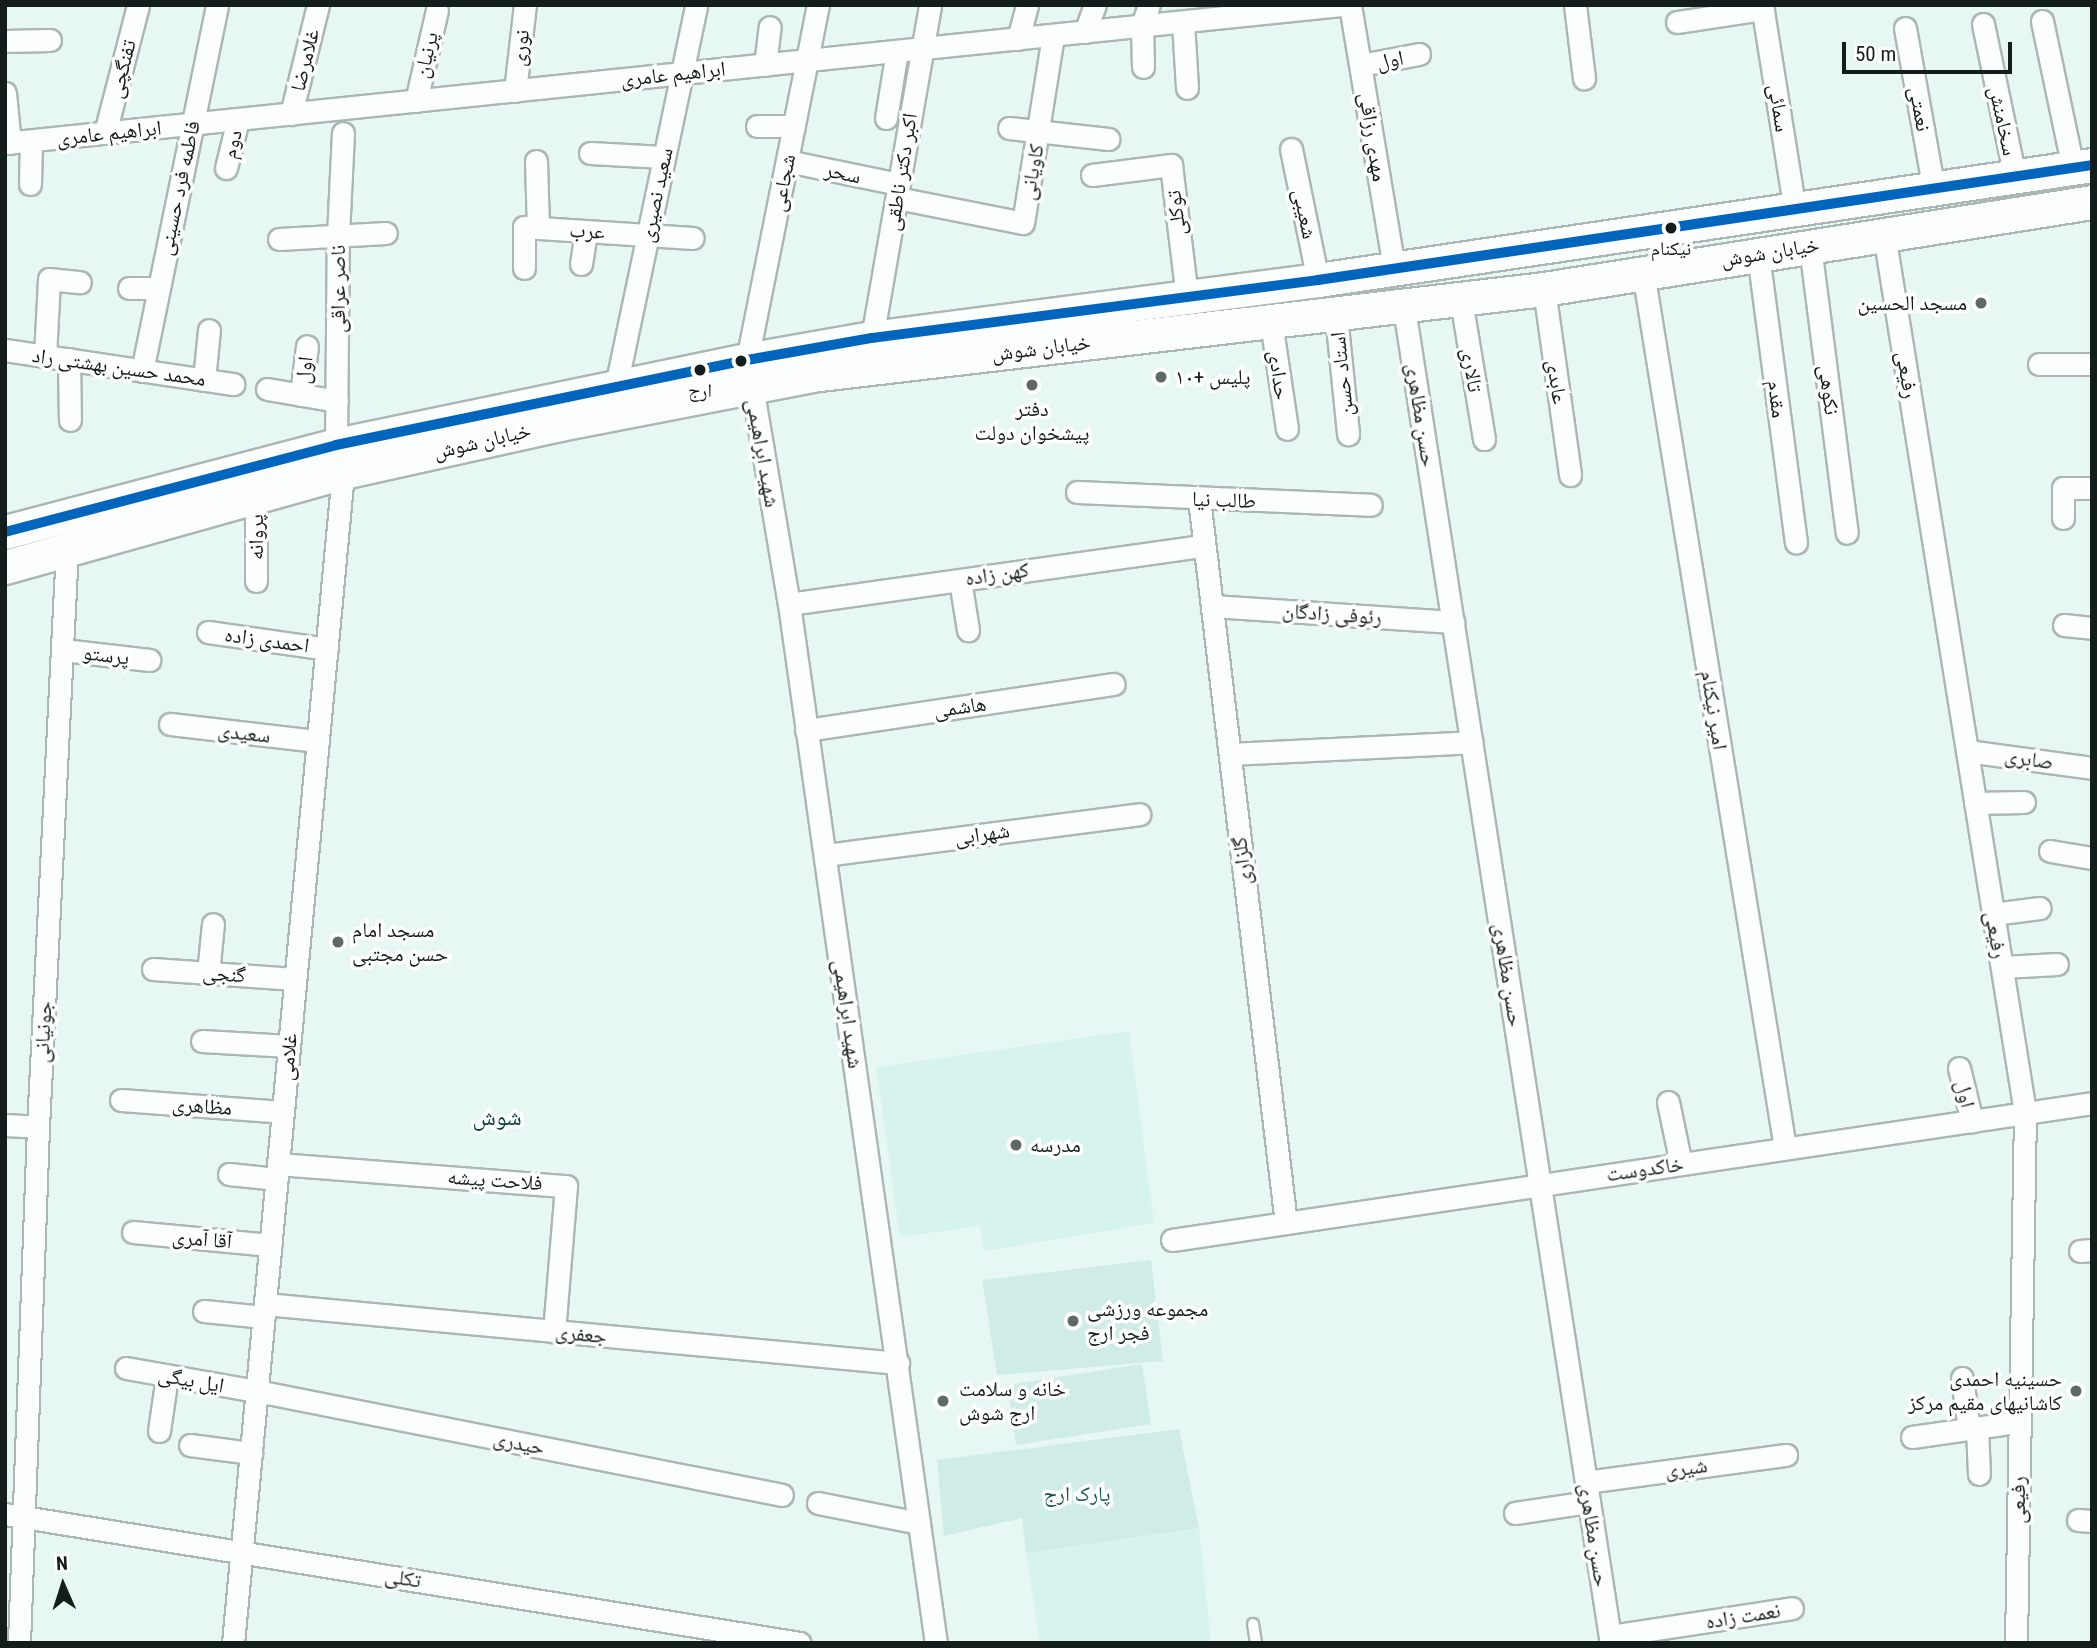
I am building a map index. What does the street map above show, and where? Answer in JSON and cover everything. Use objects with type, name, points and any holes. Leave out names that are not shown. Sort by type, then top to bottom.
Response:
[{"type":"main road","name":"خیابان شوش","points":[[12,524],[340,458],[560,424],[872,338],[1318,280],[2082,167]]},
{"type":"main road","name":"خیابان شوش","points":[[5,567],[256,494],[340,458],[616,386],[749,373],[811,375],[1461,300],[2092,202]]},
{"type":"street","name":"تفنگچی","points":[[106,133],[138,5]]},
{"type":"street","name":"فاطمه فرد حسینی","points":[[142,371],[217,5]]},
{"type":"street","name":"غلامرضا","points":[[291,114],[318,5]]},
{"type":"street","name":"نوری","points":[[515,91],[525,5]]},
{"type":"street","name":"سعید نصیری","points":[[616,386],[696,5]]},
{"type":"street","name":"شجاعی","points":[[749,373],[818,5]]},
{"type":"street","name":"اکبر دکتر ناطقی","points":[[872,338],[920,49],[930,5]]},
{"type":"street","points":[[1018,39],[1027,5]]},
{"type":"street","points":[[1085,32],[1095,5]]},
{"type":"street","points":[[1143,67],[1142,26],[1149,5]]},
{"type":"street","name":"ابراهیم عامری","points":[[15,142],[1341,5]]},
{"type":"street","name":"مهدی رزاقی","points":[[1350,5],[1394,269]]},
{"type":"street","points":[[1575,5],[1584,78]]},
{"type":"street","points":[[1676,22],[1762,7]]},
{"type":"street","name":"سمائی","points":[[1762,7],[1795,211]]},
{"type":"street","name":"پرنیان","points":[[416,101],[437,10]]},
{"type":"street","points":[[2042,20],[2082,167]]},
{"type":"street","points":[[1183,22],[1187,88]]},
{"type":"street","name":"سخامنش","points":[[1983,24],[2015,177]]},
{"type":"street","points":[[765,65],[770,27]]},
{"type":"street","name":"نعمتی","points":[[1905,28],[1934,190]]},
{"type":"street","name":"کاویانی","points":[[898,191],[1023,223],[1040,131],[1053,35]]},
{"type":"street","points":[[5,41],[50,40]]},
{"type":"street","points":[[886,118],[897,51]]},
{"type":"street","name":"اول","points":[[1361,65],[1419,54]]},
{"type":"street","points":[[5,93],[15,142],[30,184]]},
{"type":"street","name":"دوم","points":[[226,168],[238,119]]},
{"type":"street","points":[[757,126],[794,126]]},
{"type":"street","points":[[1009,128],[1108,139]]},
{"type":"street","name":"ناصر عراقی","points":[[340,458],[337,401],[338,235],[343,133]]},
{"type":"street","name":"شعیبی","points":[[1291,149],[1318,280]]},
{"type":"street","points":[[590,153],[664,157]]},
{"type":"street","name":"سحر","points":[[787,161],[898,191]]},
{"type":"street","points":[[524,268],[531,228],[536,162]]},
{"type":"street","name":"توکلی","points":[[1092,175],[1171,165],[1186,298]]},
{"type":"street","name":"عرب","points":[[531,228],[693,238]]},
{"type":"street","points":[[582,264],[586,231]]},
{"type":"street","points":[[279,239],[386,233]]},
{"type":"street","name":"رفیعی","points":[[1884,234],[2025,1112],[2016,1643]]},
{"type":"street","name":"نکوهی","points":[[1810,246],[1847,533]]},
{"type":"street","name":"مقدم","points":[[1758,254],[1796,543]]},
{"type":"street","name":"امیر نیکنام","points":[[1643,272],[1785,1148]]},
{"type":"street","points":[[45,356],[49,279],[80,282]]},
{"type":"street","points":[[129,288],[159,288]]},
{"type":"street","name":"عابدی","points":[[1544,289],[1570,475]]},
{"type":"street","name":"تالاری","points":[[1461,300],[1483,439]]},
{"type":"street","name":"حسن مظاهری","points":[[1404,307],[1611,1640]]},
{"type":"street","name":"استاد حسن","points":[[1336,315],[1348,434]]},
{"type":"street","name":"حدادی","points":[[1271,322],[1287,429]]},
{"type":"street","points":[[204,380],[209,330]]},
{"type":"street","name":"اول","points":[[302,395],[307,346]]},
{"type":"street","name":"محمد حسین بهشتی راد","points":[[5,350],[233,384]]},
{"type":"street","points":[[69,359],[70,420]]},
{"type":"street","points":[[2039,364],[2092,364]]},
{"type":"street","name":"شهید ابراهیمی","points":[[749,373],[789,604],[936,1643]]},
{"type":"street","points":[[267,389],[337,401]]},
{"type":"street","name":"غلامی","points":[[233,1643],[327,649],[340,458]]},
{"type":"street","points":[[2063,517],[2063,488],[2092,488]]},
{"type":"street","name":"طالب نیا","points":[[1077,492],[1371,505]]},
{"type":"street","name":"پروانه","points":[[256,494],[256,581]]},
{"type":"street","name":"گلزاری","points":[[1199,499],[1286,1223]]},
{"type":"street","name":"کهن زاده","points":[[789,604],[1204,545]]},
{"type":"street","name":"جونیانی","points":[[19,1643],[15,1516],[38,1127],[67,548]]},
{"type":"street","points":[[960,579],[968,630]]},
{"type":"street","name":"رئوفی زادگان","points":[[1212,606],[1453,622]]},
{"type":"street","points":[[2064,625],[2092,628]]},
{"type":"street","name":"احمدی زاده","points":[[208,632],[327,649]]},
{"type":"street","name":"پرستو","points":[[63,650],[149,660]]},
{"type":"street","name":"هاشمی","points":[[806,730],[1114,684]]},
{"type":"street","name":"سعیدی","points":[[170,724],[318,741]]},
{"type":"street","points":[[1230,754],[1472,742]]},
{"type":"street","name":"صابری","points":[[1967,751],[2092,768]]},
{"type":"street","points":[[1975,803],[2024,802]]},
{"type":"street","name":"شهرابی","points":[[825,855],[1139,814]]},
{"type":"street","points":[[2050,851],[2092,858]]},
{"type":"street","points":[[1993,914],[2040,908]]},
{"type":"street","points":[[208,973],[213,924]]},
{"type":"street","points":[[2001,967],[2057,964]]},
{"type":"street","name":"گنجی","points":[[153,969],[295,979]]},
{"type":"street","points":[[202,1041],[289,1046]]},
{"type":"street","name":"اول","points":[[1959,1068],[1972,1121]]},
{"type":"street","name":"مظاهری","points":[[121,1100],[283,1112]]},
{"type":"street","points":[[1668,1102],[1681,1164]]},
{"type":"street","name":"خاکدوست","points":[[1172,1240],[2092,1103]]},
{"type":"street","points":[[5,1125],[38,1127]]},
{"type":"street","points":[[229,1174],[277,1171]]},
{"type":"street","name":"فلاحت پیشه","points":[[277,1171],[566,1186],[554,1332]]},
{"type":"street","name":"آقا آمری","points":[[133,1232],[271,1245]]},
{"type":"street","name":"جعفری","points":[[204,1311],[264,1311],[554,1332],[898,1363]]},
{"type":"street","name":"ایل بیگی","points":[[126,1368],[257,1391]]},
{"type":"street","points":[[159,1431],[167,1376]]},
{"type":"street","points":[[1962,1378],[1973,1428],[1979,1474]]},
{"type":"street","name":"حیدری","points":[[257,1391],[782,1495]]},
{"type":"street","points":[[1912,1437],[2018,1422]]},
{"type":"street","points":[[190,1445],[251,1453]]},
{"type":"street","name":"شیری","points":[[1515,1513],[1588,1492],[1786,1455]]},
{"type":"street","points":[[818,1503],[919,1523]]},
{"type":"street","name":"تکلی","points":[[15,1516],[800,1643]]},
{"type":"street","name":"نعمت زاده","points":[[1611,1640],[1792,1608]]},
{"type":"lane","points":[[1253,1624],[1255,1643]]},
{"type":"shaded area","name":"مدرسه","points":[[1129,1031],[1154,1223],[984,1251],[980,1226],[900,1237],[876,1067]]},
{"type":"shaded area","points":[[1199,1528],[1211,1643],[1040,1643],[1026,1553]]},
{"type":"green space","name":"مجموعه ورزشی فجر ارج","points":[[1151,1260],[1163,1361],[997,1375],[982,1280]]},
{"type":"green space","points":[[1142,1364],[1151,1424],[1016,1445],[1007,1385]]},
{"type":"green space","name":"پارک ارج","points":[[1179,1429],[1199,1528],[1026,1553],[1022,1518],[944,1536],[937,1460]]},
{"type":"transit line","points":[[5,532],[336,445],[747,360],[872,338],[1318,280],[2092,165]]},
{"type":"place","name":"نیکنام","points":[[1671,228]]},
{"type":"place","name":"مسجد الحسین","points":[[1981,303]]},
{"type":"place","name":"ارج","points":[[700,370]]},
{"type":"place","name":"پلیس +۱۰","points":[[1161,377]]},
{"type":"place","name":"دفتر پیشخوان دولت","points":[[1032,385]]},
{"type":"place","name":"مسجد امام حسن مجتبی","points":[[338,942]]},
{"type":"place","name":"مدرسه","points":[[1016,1145]]},
{"type":"place","name":"مجموعه ورزشی فجر ارج","points":[[1073,1321]]},
{"type":"place","name":"حسینیه احمدی کاشانیهای مقیم مرکز","points":[[2076,1391]]},
{"type":"place","name":"خانه و سلامت ارج شوش","points":[[943,1401]]},
{"type":"district","name":"شوش","points":[[497,1118]]}]
